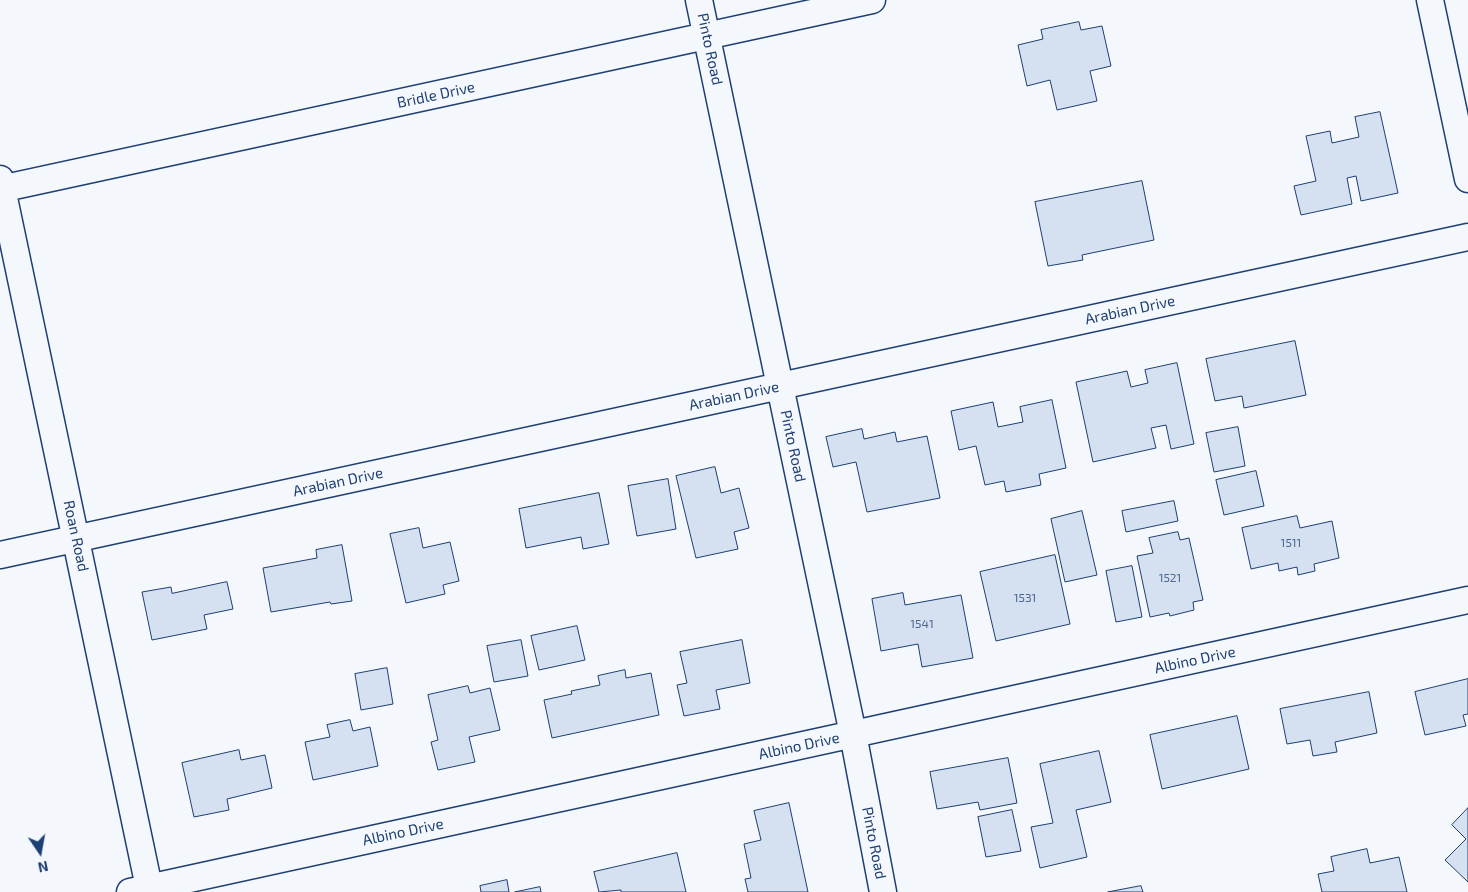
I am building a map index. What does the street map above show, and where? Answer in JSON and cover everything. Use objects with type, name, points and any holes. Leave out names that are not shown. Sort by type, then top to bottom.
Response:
[{"type":"street","name":"Pinto Road","points":[[700,0],[853,734],[883,892]]},
{"type":"street","name":"Bridle Drive","points":[[1,186],[872,0]]},
{"type":"street","points":[[1430,0],[1468,179]]},
{"type":"street","name":"Roan Road","points":[[1,186],[76,538],[143,891]]},
{"type":"street","name":"Arabian Drive","points":[[0,555],[1468,237]]},
{"type":"street","name":"Albino Drive","points":[[143,891],[1468,600]]},
{"type":"building","points":[[1079,22],[1081,30],[1102,26],[1111,66],[1090,71],[1097,101],[1057,110],[1050,80],[1027,86],[1018,45],[1043,39],[1041,30]]},
{"type":"building","points":[[1380,112],[1398,193],[1361,201],[1356,176],[1347,178],[1352,204],[1301,215],[1294,186],[1316,181],[1306,136],[1330,131],[1332,143],[1359,137],[1355,117]]},
{"type":"building","points":[[1142,181],[1154,240],[1082,255],[1083,260],[1048,266],[1035,202]]},
{"type":"building","points":[[1295,341],[1306,395],[1244,408],[1242,396],[1215,401],[1206,359]]},
{"type":"building","points":[[1177,363],[1194,444],[1171,449],[1166,425],[1151,428],[1156,448],[1093,462],[1076,382],[1127,371],[1131,387],[1148,383],[1145,370]]},
{"type":"building","points":[[1052,400],[1066,468],[1039,474],[1041,485],[1006,492],[1004,481],[985,485],[976,446],[959,450],[951,411],[993,402],[998,427],[1023,422],[1020,407]]},
{"type":"building","points":[[1238,427],[1245,466],[1214,472],[1206,433]]},
{"type":"building","points":[[862,429],[864,439],[895,432],[897,442],[927,436],[940,498],[867,512],[856,462],[833,467],[826,437]]},
{"type":"building","points":[[715,467],[721,493],[739,488],[749,528],[734,532],[738,549],[696,558],[676,476]]},
{"type":"building","points":[[1256,471],[1264,506],[1224,515],[1216,480]]},
{"type":"building","points":[[668,479],[676,529],[637,536],[628,486]]},
{"type":"building","points":[[599,493],[609,544],[583,549],[581,537],[526,548],[519,509]]},
{"type":"building","points":[[1174,501],[1178,521],[1126,532],[1122,511]]},
{"type":"building","points":[[1082,511],[1097,575],[1065,582],[1051,519]]},
{"type":"building","points":[[1297,516],[1300,528],[1332,521],[1339,558],[1314,564],[1315,571],[1298,575],[1297,567],[1279,571],[1278,563],[1251,569],[1242,528]]},
{"type":"building","points":[[419,528],[423,548],[450,542],[459,581],[443,585],[445,594],[406,603],[390,534]]},
{"type":"building","points":[[1178,532],[1180,540],[1189,538],[1203,600],[1193,602],[1194,610],[1170,616],[1169,613],[1150,617],[1137,556],[1153,553],[1149,538]]},
{"type":"building","points":[[342,545],[352,601],[331,604],[330,602],[271,612],[263,568],[317,558],[316,550]]},
{"type":"building","points":[[1055,555],[1070,624],[996,641],[980,572]]},
{"type":"building","points":[[1132,566],[1142,617],[1116,622],[1106,571]]},
{"type":"building","points":[[227,582],[233,609],[204,615],[207,629],[152,640],[142,592],[171,587],[172,593]]},
{"type":"building","points":[[903,593],[905,605],[961,595],[973,658],[922,667],[918,644],[881,651],[872,599]]},
{"type":"building","points":[[577,626],[585,660],[539,670],[531,636]]},
{"type":"building","points":[[521,640],[528,676],[494,682],[487,646]]},
{"type":"building","points":[[742,640],[750,683],[716,690],[720,709],[684,716],[677,685],[687,683],[680,652]]},
{"type":"building","points":[[387,668],[393,704],[361,710],[355,674]]},
{"type":"building","points":[[625,670],[626,678],[651,673],[659,715],[552,738],[544,700],[572,694],[571,691],[600,685],[598,676]]},
{"type":"building","points":[[1468,679],[1468,714],[1463,715],[1466,726],[1425,735],[1415,692]]},
{"type":"building","points":[[468,686],[470,693],[490,688],[500,730],[469,737],[475,762],[438,770],[431,742],[438,740],[428,695]]},
{"type":"building","points":[[1369,692],[1377,733],[1335,742],[1337,752],[1313,756],[1310,740],[1287,744],[1280,709]]},
{"type":"building","points":[[1237,716],[1249,769],[1162,789],[1150,735]]},
{"type":"building","points":[[350,720],[353,731],[370,727],[378,766],[313,780],[305,742],[330,737],[327,725]]},
{"type":"building","points":[[239,750],[241,760],[265,755],[272,788],[227,799],[229,810],[194,817],[182,763]]},
{"type":"building","points":[[1099,751],[1111,802],[1076,810],[1087,857],[1040,868],[1031,827],[1053,823],[1040,764]]},
{"type":"building","points":[[1008,758],[1017,803],[980,810],[978,802],[937,809],[930,772]]},
{"type":"building","points":[[789,803],[808,892],[748,892],[745,879],[751,878],[744,844],[761,840],[754,811]]},
{"type":"building","points":[[1468,808],[1468,882],[1445,860],[1466,839],[1452,825]]},
{"type":"building","points":[[1012,810],[1021,851],[986,857],[978,817]]},
{"type":"building","points":[[1367,849],[1370,863],[1399,857],[1407,892],[1322,892],[1318,874],[1334,871],[1331,857]]},
{"type":"building","points":[[677,853],[686,892],[621,892],[621,890],[599,892],[594,872]]},
{"type":"building","points":[[507,880],[509,892],[481,892],[480,886]]},
{"type":"building","points":[[1141,886],[1143,892],[1108,892]]},
{"type":"building","points":[[540,887],[541,892],[515,892]]}]
